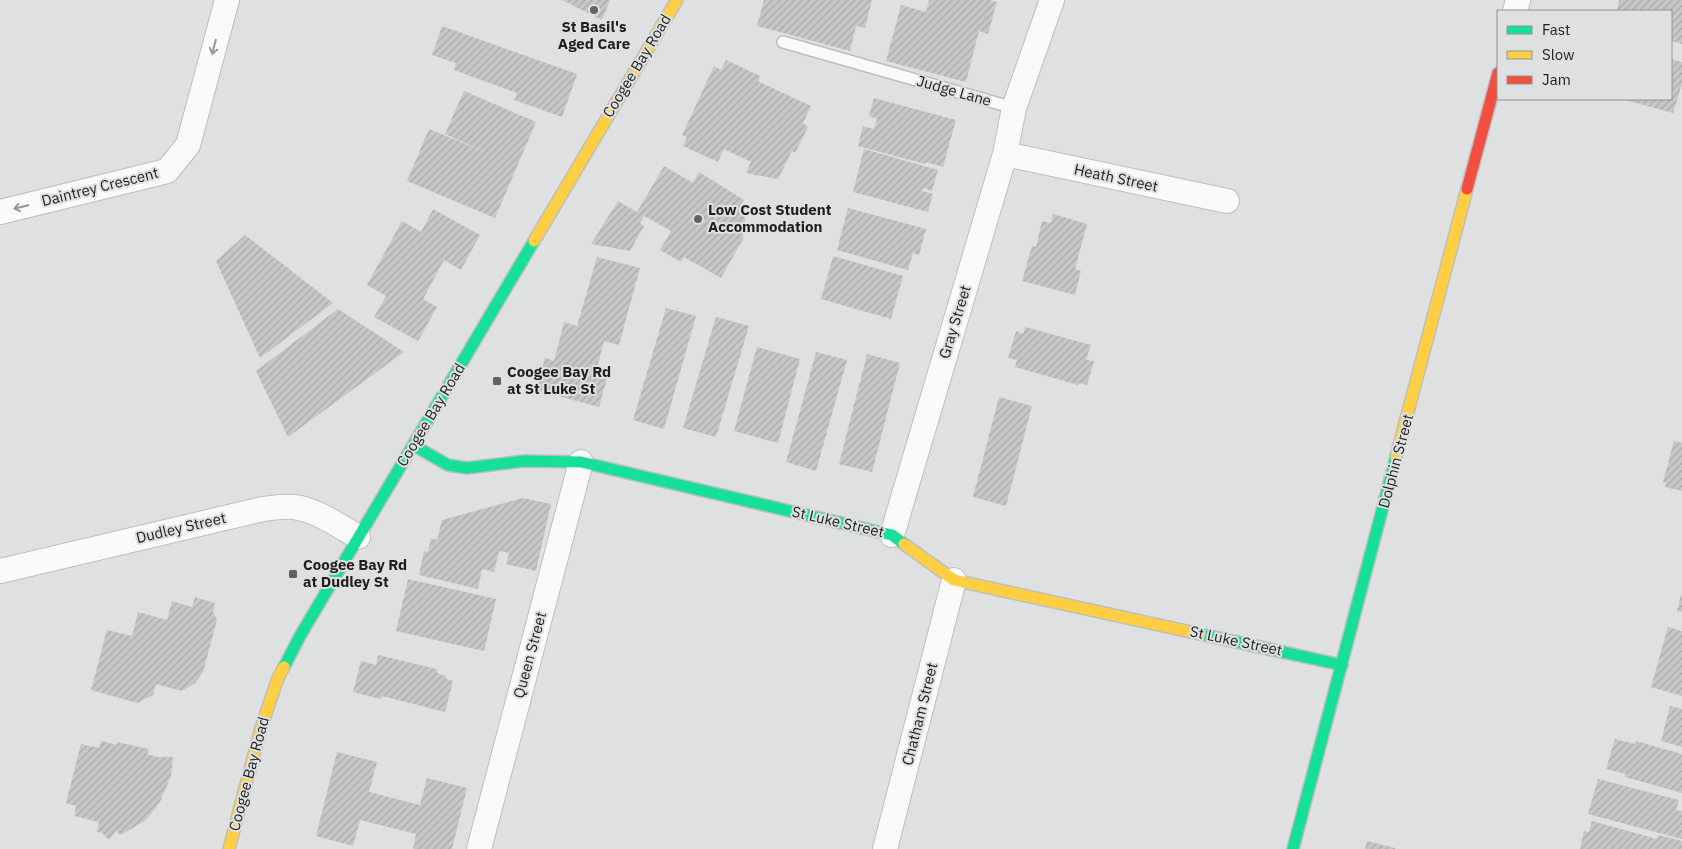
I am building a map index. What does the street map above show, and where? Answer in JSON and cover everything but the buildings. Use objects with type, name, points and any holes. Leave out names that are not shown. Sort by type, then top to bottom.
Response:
[{"type":"street","name":"Daintrey Crescent","points":[[0,212],[167,171],[188,145],[226,0]]},
{"type":"street","name":"Coogee Bay Road","points":[[229,849],[261,728],[278,678],[300,636],[677,0]]},
{"type":"street","points":[[1014,108],[1052,0]]},
{"type":"street","name":"Dolphin Street","points":[[1293,849],[1497,77]]},
{"type":"street","name":"Gray Street","points":[[892,535],[1005,154],[1014,108]]},
{"type":"street","name":"Heath Street","points":[[1005,154],[1227,201]]},
{"type":"street","name":"St Luke Street","points":[[413,445],[448,465],[466,468],[524,461],[581,462],[892,535],[954,580],[1342,665]]},
{"type":"street","name":"Queen Street","points":[[479,849],[581,462]]},
{"type":"street","name":"Dudley Street","points":[[0,571],[263,509],[279,507],[296,507],[312,512],[358,537]]},
{"type":"street","name":"Chatham Street","points":[[885,849],[954,580]]},
{"type":"lane","name":"Judge Lane","points":[[783,42],[1014,108]]},
{"type":"traffic: fast","points":[[284,667],[300,636],[534,241]]},
{"type":"traffic: fast","points":[[413,445],[448,465],[467,468],[524,461],[581,462],[892,535],[904,544]]},
{"type":"traffic: fast","points":[[1293,849],[1396,457]]},
{"type":"traffic: fast","points":[[1200,634],[1342,665]]},
{"type":"traffic: slow","points":[[534,241],[677,0]]},
{"type":"traffic: slow","points":[[1396,457],[1467,189]]},
{"type":"traffic: slow","points":[[904,544],[954,580],[1200,634]]},
{"type":"traffic: slow","points":[[229,849],[261,728],[278,678],[284,667]]},
{"type":"traffic: jam","points":[[1467,189],[1497,77]]},
{"type":"place","name":"St Basil's Aged Care","points":[[594,10]]},
{"type":"place","name":"Low Cost Student Accommodation","points":[[698,219]]},
{"type":"place","name":"Coogee Bay Rd at St Luke St","points":[[497,381]]},
{"type":"place","name":"Coogee Bay Rd at Dudley St","points":[[293,574]]}]
